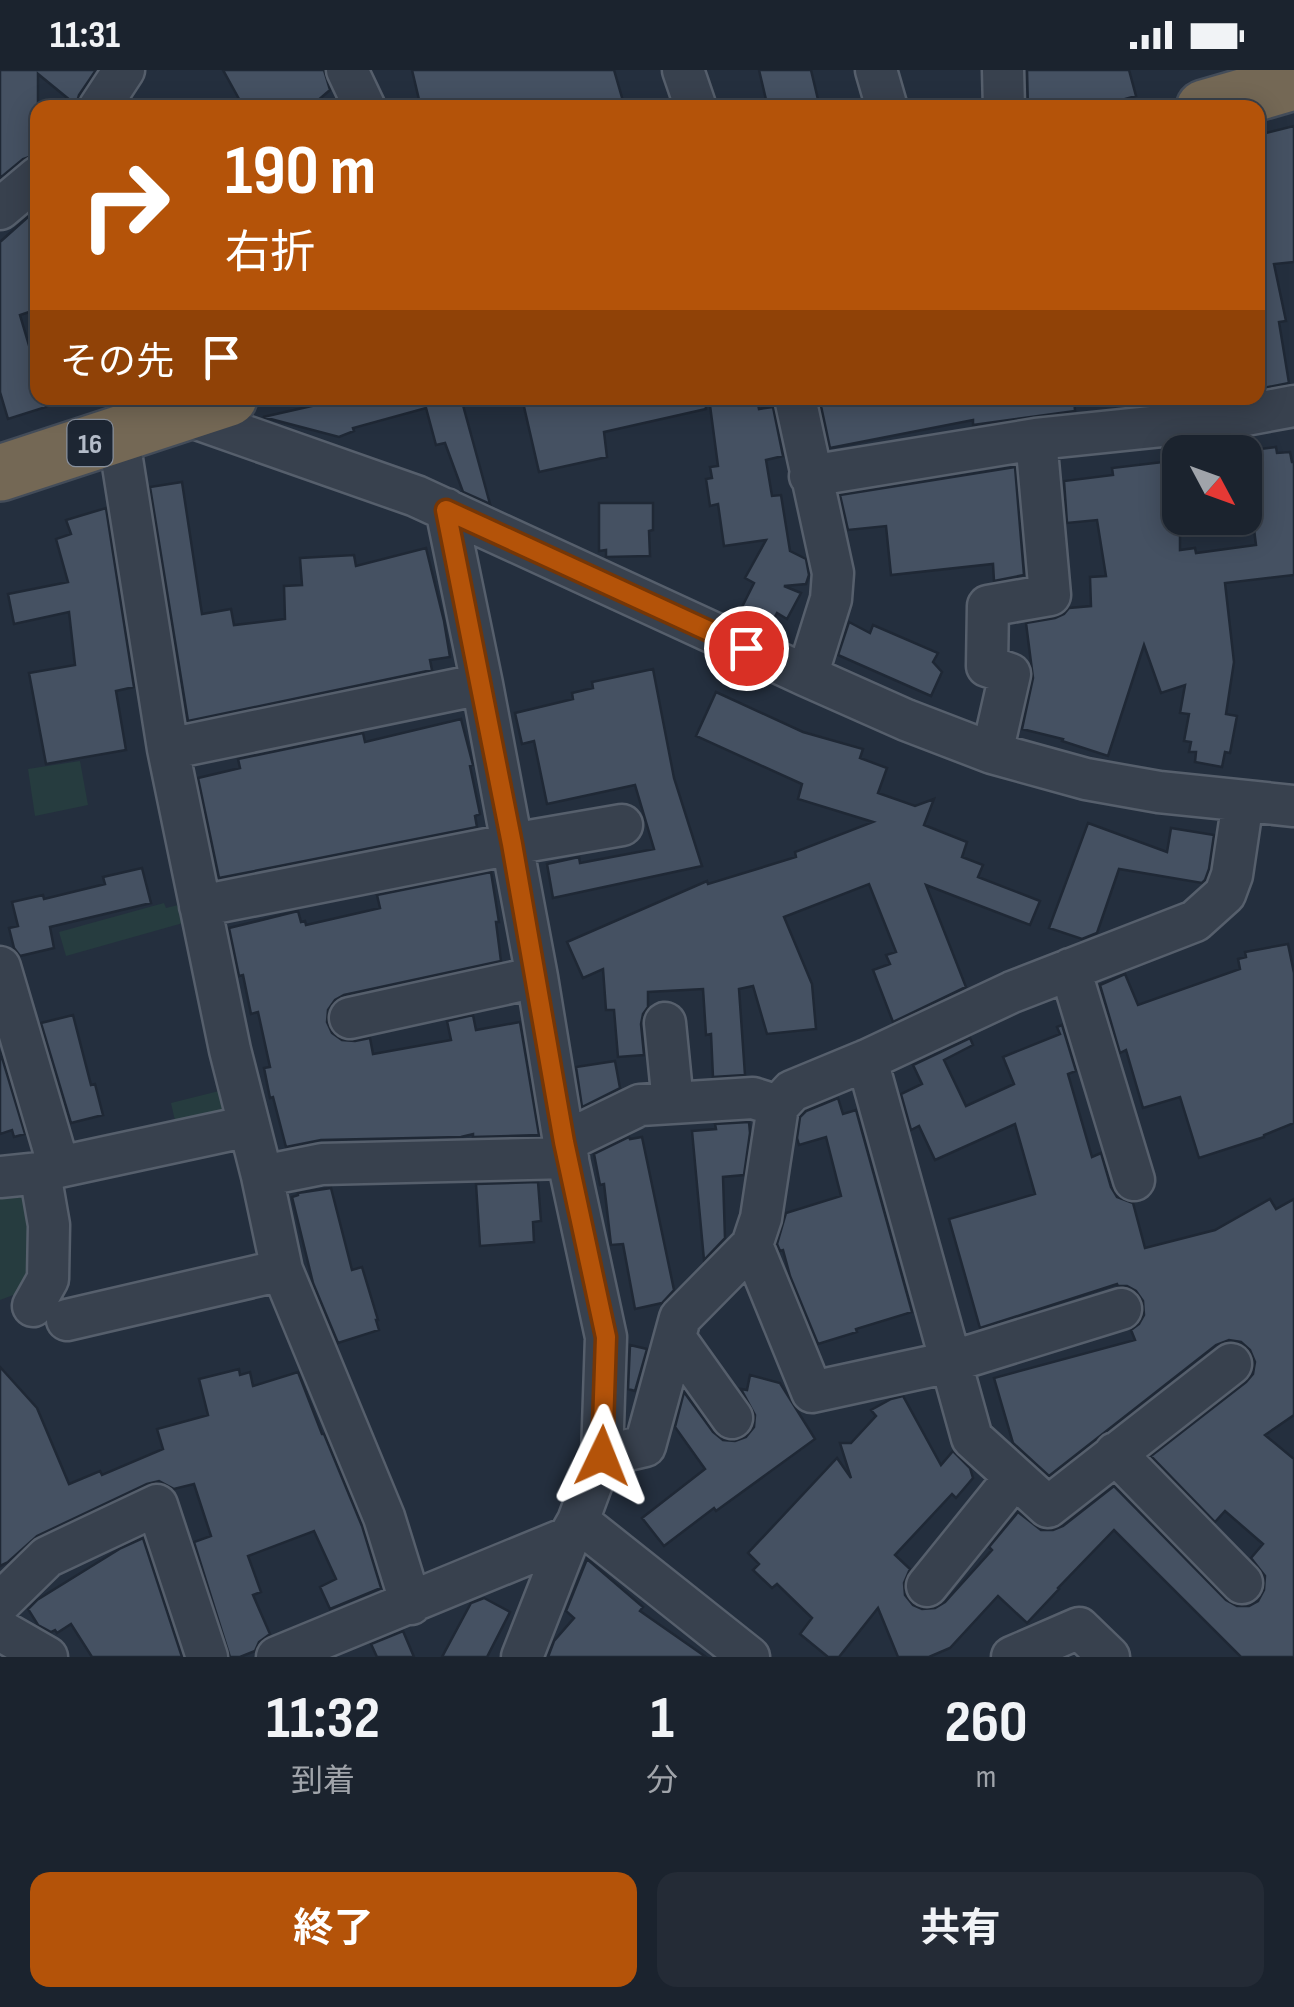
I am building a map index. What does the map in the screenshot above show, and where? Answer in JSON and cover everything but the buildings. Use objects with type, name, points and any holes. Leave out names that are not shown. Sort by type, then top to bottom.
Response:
[{"type":"highway","points":[[1232,100],[1294,82]]},
{"type":"highway","name":"16","points":[[0,473],[204,405]]},
{"type":"street","points":[[104,100],[124,70]]},
{"type":"street","points":[[347,70],[361,100]]},
{"type":"street","points":[[683,70],[693,100]]},
{"type":"street","points":[[876,70],[885,100]]},
{"type":"street","points":[[1003,70],[1004,100]]},
{"type":"street","points":[[0,209],[30,184]]},
{"type":"street","points":[[204,405],[266,445],[387,485],[446,510],[807,676],[992,753],[1086,780],[1294,806]]},
{"type":"street","points":[[796,405],[833,573],[832,599],[807,676]]},
{"type":"street","points":[[810,476],[1036,439],[1219,420],[1294,406]]},
{"type":"street","points":[[118,434],[168,750],[230,1050],[282,1270],[384,1517],[411,1604]]},
{"type":"street","points":[[992,753],[1010,674],[987,666],[988,606],[1050,596],[1036,439]]},
{"type":"street","points":[[446,510],[482,684],[566,1150],[606,1337],[602,1456],[522,1657]]},
{"type":"street","points":[[168,750],[482,684]]},
{"type":"street","points":[[602,1456],[645,1446],[680,1318],[752,1245],[778,1106],[792,1091],[1012,992],[1195,921],[1226,894],[1243,801]]},
{"type":"street","points":[[200,906],[622,825]]},
{"type":"street","points":[[0,968],[50,1170],[50,1313],[282,1270]]},
{"type":"street","points":[[1070,969],[1134,1180]]},
{"type":"street","points":[[372,1023],[536,977]]},
{"type":"street","points":[[665,1023],[673,1103]]},
{"type":"street","points":[[867,1060],[972,1438],[1048,1507],[1231,1364]]},
{"type":"street","points":[[262,1176],[322,1164],[566,1150],[640,1105],[753,1098],[778,1106]]},
{"type":"street","points":[[0,1178],[250,1126]]},
{"type":"street","points":[[752,1245],[812,1392],[950,1362],[1121,1308]]},
{"type":"street","points":[[675,1338],[732,1418]]},
{"type":"street","points":[[1115,1453],[1242,1583]]},
{"type":"street","points":[[927,1586],[1015,1476]]},
{"type":"street","points":[[0,1603],[47,1557],[158,1506],[207,1657]]},
{"type":"street","points":[[300,1652],[573,1529]]},
{"type":"street","points":[[573,1529],[749,1657]]},
{"type":"street","points":[[1012,1657],[1079,1628],[1109,1657]]},
{"type":"street","points":[[0,1630],[47,1657]]},
{"type":"green space","points":[[80,761],[88,805],[35,816],[28,769]]},
{"type":"green space","points":[[164,903],[166,908],[178,905],[183,923],[66,956],[59,932]]},
{"type":"green space","points":[[227,1089],[234,1118],[176,1125],[171,1103]]},
{"type":"green space","points":[[35,1185],[37,1286],[0,1300],[0,1186]]},
{"type":"route","points":[[602,1456],[606,1337],[564,1142],[512,844],[446,510],[746,648]]}]
